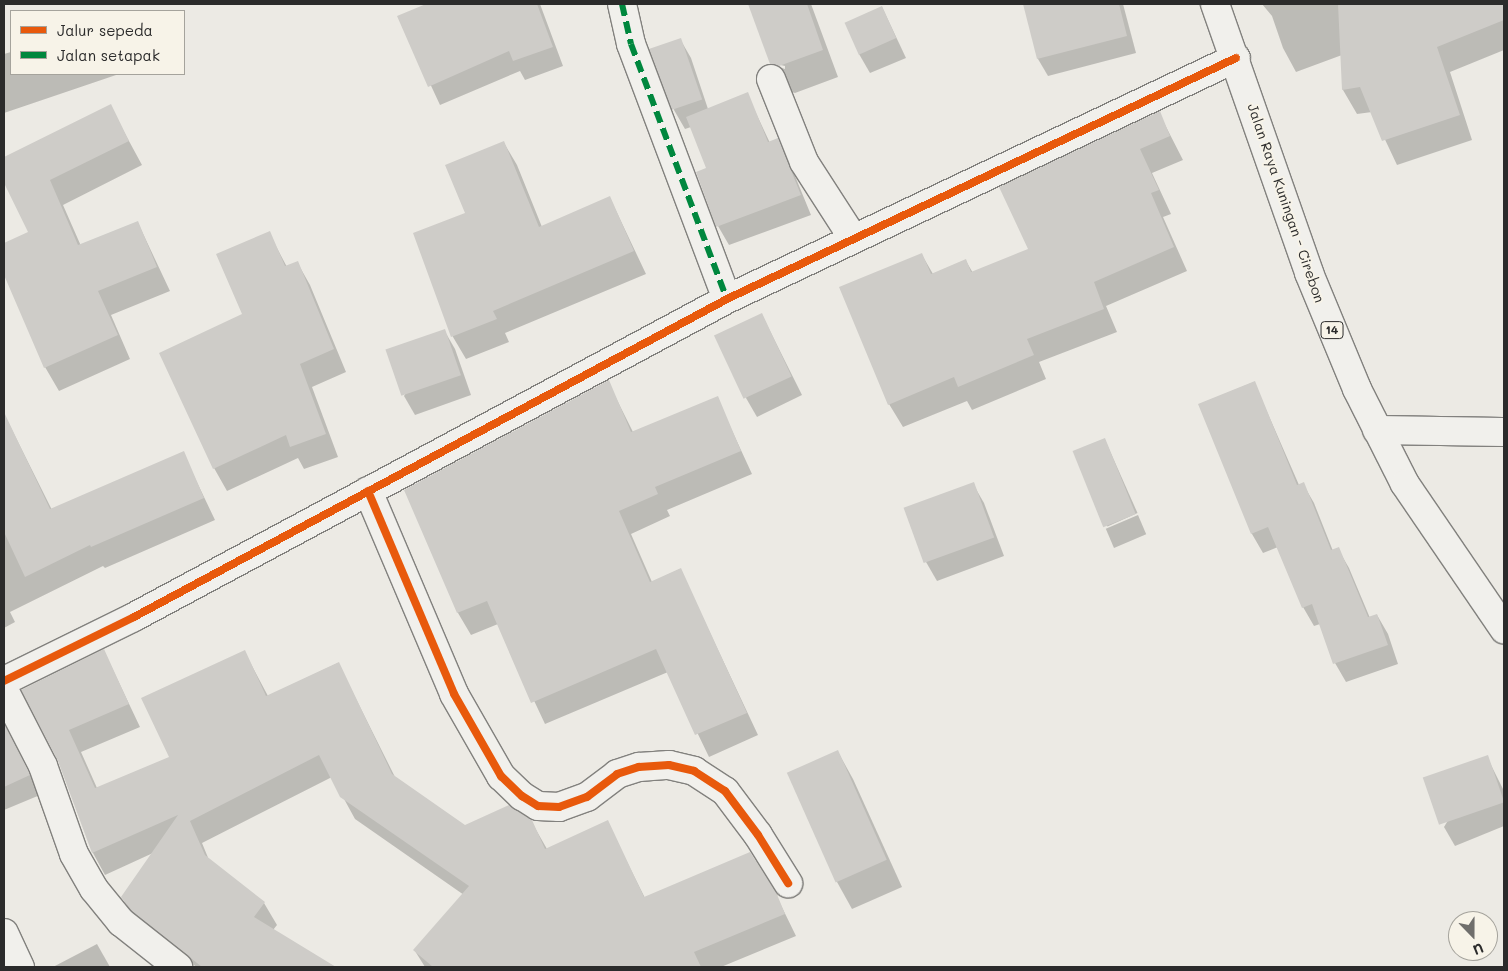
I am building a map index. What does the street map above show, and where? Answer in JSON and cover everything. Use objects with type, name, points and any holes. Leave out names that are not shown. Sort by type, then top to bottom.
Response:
[{"type":"main road","points":[[622,4],[631,44],[727,299]]},
{"type":"main road","name":"Jalan Raya Kuningan - Cirebon","points":[[1215,4],[1236,58],[1309,273],[1377,430],[1405,484],[1504,629]]},
{"type":"main road","points":[[4,681],[134,616],[727,299],[1236,58]]},
{"type":"main road","points":[[772,79],[804,162],[853,238]]},
{"type":"main road","points":[[1377,430],[1504,432]]},
{"type":"main road","points":[[368,491],[454,694],[501,776],[522,796],[538,806],[559,807],[587,797],[617,774],[639,767],[669,765],[694,771],[725,791],[758,834],[788,883]]},
{"type":"main road","points":[[4,690],[43,766],[74,854],[94,889],[121,922],[178,967]]},
{"type":"main road","points":[[4,933],[20,967]]},
{"type":"building","points":[[426,4],[537,4],[553,47],[513,61],[509,51],[428,87],[397,16]]},
{"type":"building","points":[[748,4],[807,4],[823,50],[779,66],[770,64]]},
{"type":"building","points":[[1023,4],[1119,4],[1127,36],[1037,59]]},
{"type":"building","points":[[1338,4],[1504,4],[1504,20],[1437,47],[1460,115],[1382,141],[1360,87],[1342,90]]},
{"type":"building","points":[[882,6],[896,38],[859,55],[845,23]]},
{"type":"building","points":[[681,38],[702,99],[670,111],[649,49]]},
{"type":"building","points":[[748,92],[768,142],[778,138],[801,195],[716,227],[696,172],[706,168],[686,117]]},
{"type":"building","points":[[111,104],[129,141],[50,180],[78,245],[138,221],[157,267],[98,291],[118,335],[44,368],[4,275],[4,243],[28,232],[4,183],[4,157]]},
{"type":"building","points":[[1160,111],[1170,136],[1140,149],[1159,190],[1151,193],[1174,247],[1094,282],[1104,309],[1027,339],[1034,355],[958,387],[954,377],[888,405],[839,287],[922,253],[931,274],[966,259],[971,272],[1028,249],[999,187]]},
{"type":"building","points":[[504,141],[539,227],[610,196],[634,251],[493,311],[497,319],[451,337],[413,233],[465,213],[445,165]]},
{"type":"building","points":[[270,231],[285,266],[298,261],[334,349],[300,364],[326,434],[290,447],[286,435],[213,469],[159,353],[242,314],[216,254]]},
{"type":"building","points":[[762,313],[792,376],[744,399],[714,335]]},
{"type":"building","points":[[445,329],[461,375],[401,396],[385,350]]},
{"type":"building","points":[[609,380],[631,432],[718,396],[741,451],[655,487],[658,494],[619,511],[650,582],[681,568],[747,713],[695,735],[656,649],[531,703],[487,601],[457,613],[404,490]]},
{"type":"building","points":[[1255,381],[1297,485],[1304,482],[1331,550],[1339,547],[1368,617],[1377,614],[1388,645],[1333,664],[1312,604],[1302,608],[1268,527],[1251,534],[1198,404]]},
{"type":"building","points":[[4,412],[50,509],[184,451],[204,498],[91,547],[90,545],[25,577],[4,532]]},
{"type":"building","points":[[1105,438],[1136,514],[1103,527],[1073,451]]},
{"type":"building","points":[[974,482],[994,537],[924,563],[904,508]]},
{"type":"building","points":[[104,649],[129,704],[69,730],[95,788],[169,757],[141,698],[245,650],[266,696],[339,662],[392,774],[465,825],[509,805],[532,820],[545,849],[608,820],[644,897],[750,852],[776,892],[785,914],[694,952],[701,967],[433,967],[413,950],[469,886],[340,797],[319,755],[190,821],[205,855],[265,902],[254,917],[336,967],[202,967],[132,911],[121,897],[178,815],[92,853],[58,761],[21,690]]},
{"type":"building","points":[[4,724],[30,775],[4,787]]},
{"type":"building","points":[[838,750],[887,860],[836,882],[787,773]]},
{"type":"building","points":[[1488,755],[1504,802],[1439,825],[1423,777]]},
{"type":"marked path","points":[[622,4],[631,44],[727,299]]},
{"type":"cycle path","points":[[4,681],[134,617],[727,299],[1236,58]]},
{"type":"cycle path","points":[[368,491],[454,694],[501,776],[522,796],[538,806],[559,807],[587,797],[617,774],[639,767],[669,765],[694,771],[725,791],[758,835],[788,883]]}]
